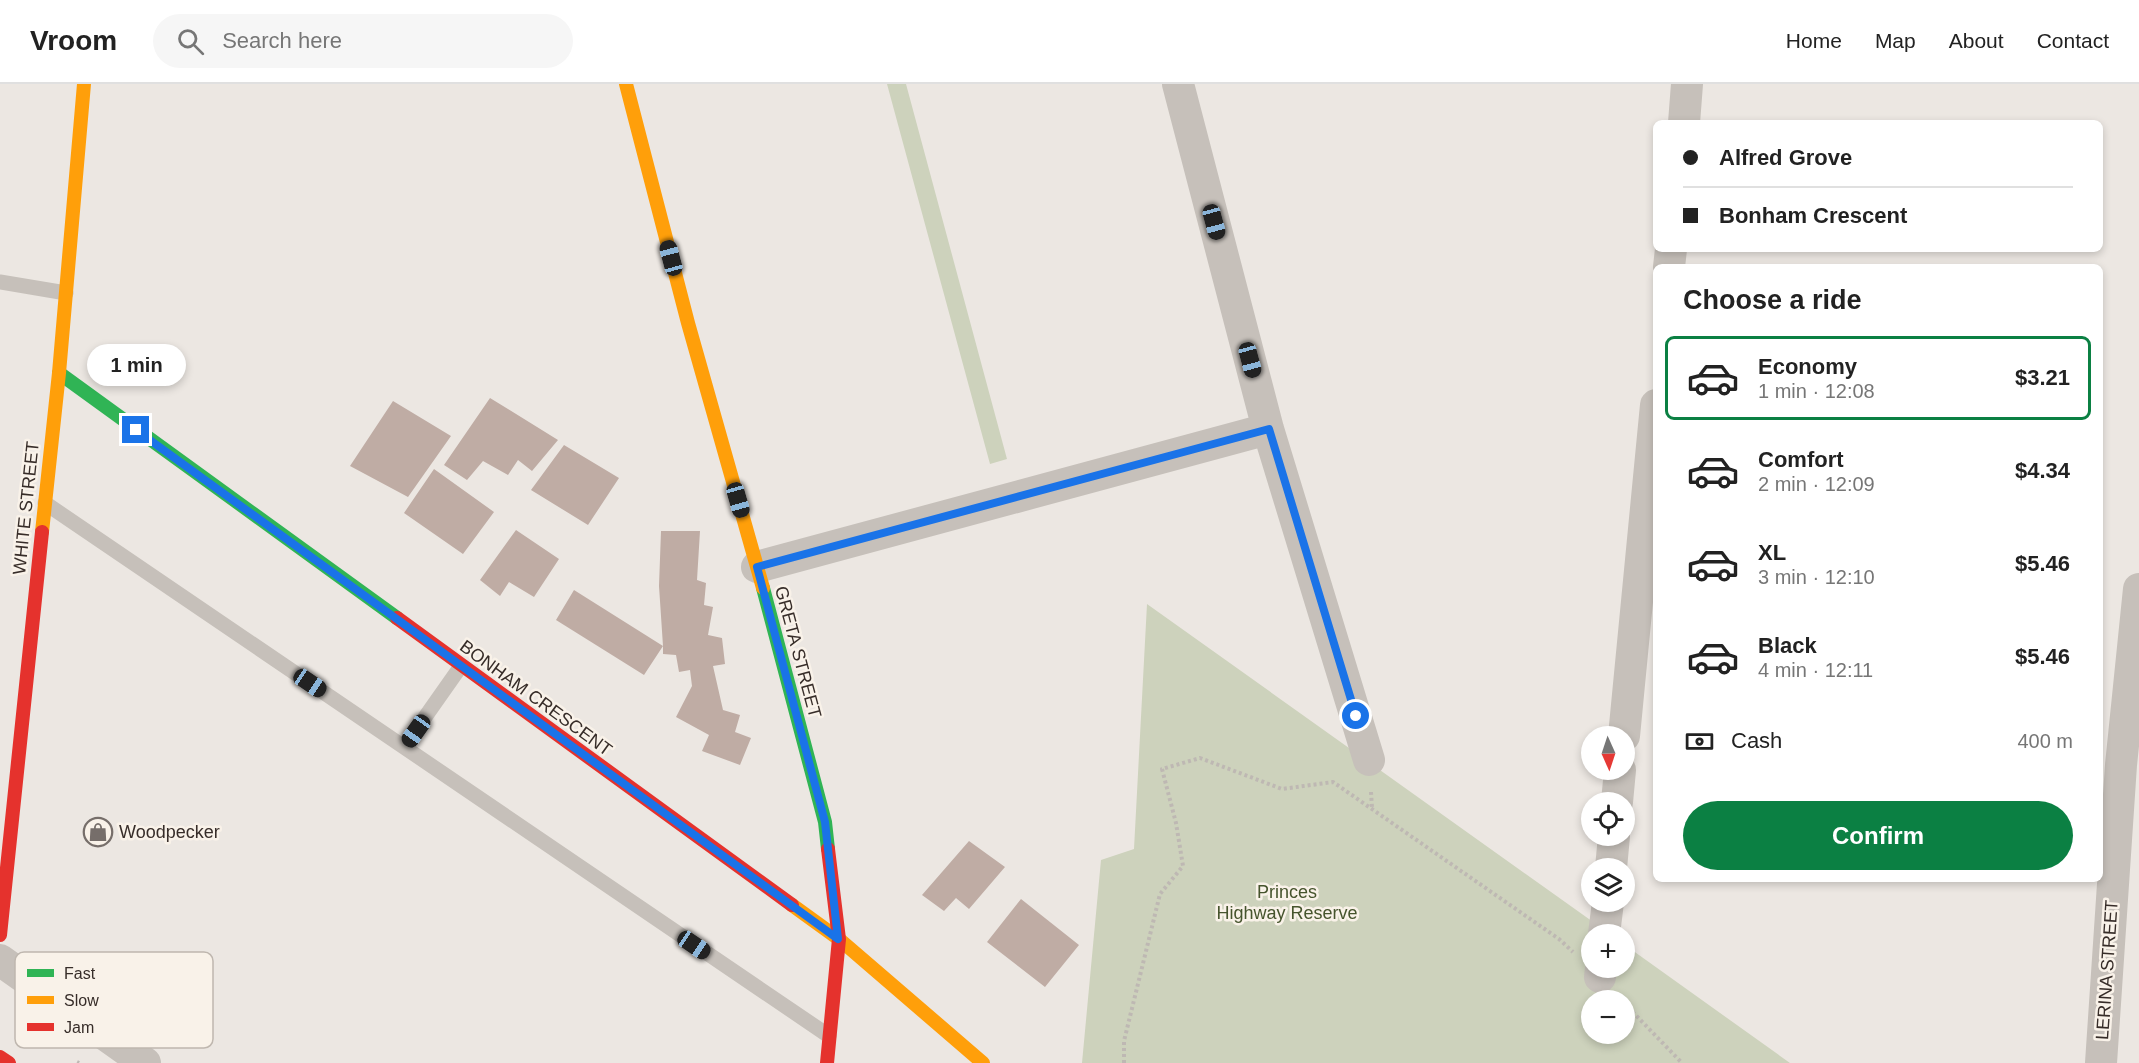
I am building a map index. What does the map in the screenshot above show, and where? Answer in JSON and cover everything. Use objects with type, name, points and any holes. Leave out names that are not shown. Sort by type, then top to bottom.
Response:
[{"type":"main road","name":"WHITE STREET","points":[[0,935],[59,373],[84,84]]},
{"type":"main road","name":"GRETA STREET","points":[[626,84],[688,323],[757,567],[825,822],[838,939],[827,1063]]},
{"type":"main road","name":"BONHAM CRESCENT","points":[[59,373],[838,939],[983,1063]]},
{"type":"main road","points":[[0,1057],[9,1063]]},
{"type":"street","points":[[1178,84],[1269,429],[1369,760]]},
{"type":"street","points":[[1684,120],[1687,84]]},
{"type":"street","points":[[757,567],[1269,429]]},
{"type":"street","points":[[1625,726],[1653,436]]},
{"type":"street","name":"LERINA STREET","points":[[2101,1063],[2130,766],[2139,589]]},
{"type":"street","points":[[0,960],[15,971]]},
{"type":"street","points":[[125,1048],[146,1063]]},
{"type":"lane","points":[[0,282],[66,293]]},
{"type":"lane","points":[[45,503],[830,1036]]},
{"type":"lane","points":[[404,747],[461,666]]},
{"type":"path","points":[[1124,1063],[1124,1041],[1160,894],[1183,866],[1176,823],[1162,769],[1200,758],[1282,789],[1333,782],[1581,956]]},
{"type":"path","points":[[1635,1014],[1682,1063]]},
{"type":"green space","points":[[887,84],[906,84],[1007,459],[990,464]]},
{"type":"green space","name":"Princes Highway Reserve","points":[[1147,604],[1596,924],[1581,924],[1581,978],[1635,978],[1635,952],[1790,1063],[1082,1063],[1101,860],[1134,849]]},
{"type":"building","points":[[490,398],[558,440],[532,471],[518,460],[508,475],[483,461],[467,480],[444,465]]},
{"type":"building","points":[[393,401],[451,436],[408,497],[350,466]]},
{"type":"building","points":[[564,445],[619,478],[588,525],[531,490]]},
{"type":"building","points":[[434,469],[494,512],[463,554],[404,513]]},
{"type":"building","points":[[516,530],[559,559],[534,597],[509,582],[500,596],[480,580]]},
{"type":"building","points":[[661,531],[700,531],[697,580],[706,583],[704,605],[713,607],[708,635],[722,638],[725,664],[713,666],[723,710],[740,715],[735,732],[751,738],[740,765],[702,751],[709,735],[676,717],[692,686],[690,670],[679,672],[676,655],[663,654],[659,586]]},
{"type":"building","points":[[574,590],[663,646],[644,675],[556,620]]},
{"type":"building","points":[[969,841],[1005,867],[969,909],[956,898],[944,911],[922,895]]},
{"type":"building","points":[[1021,899],[1079,945],[1045,987],[987,942]]},
{"type":"traffic: fast","points":[[59,373],[397,618]]},
{"type":"traffic: fast","points":[[763,588],[825,822],[828,849]]},
{"type":"traffic: slow","points":[[42,532],[59,373],[84,84]]},
{"type":"traffic: slow","points":[[626,84],[688,323],[763,588]]},
{"type":"traffic: slow","points":[[792,905],[839,939],[983,1063]]},
{"type":"traffic: jam","points":[[0,935],[42,532]]},
{"type":"traffic: jam","points":[[397,618],[792,905]]},
{"type":"traffic: jam","points":[[827,1063],[839,939],[828,849]]},
{"type":"traffic: jam","points":[[0,1057],[9,1063]]},
{"type":"place","name":"Woodpecker","points":[[98,832]]},
{"type":"route","points":[[136,430],[838,939],[825,822],[757,567],[1269,429],[1356,716]]}]
